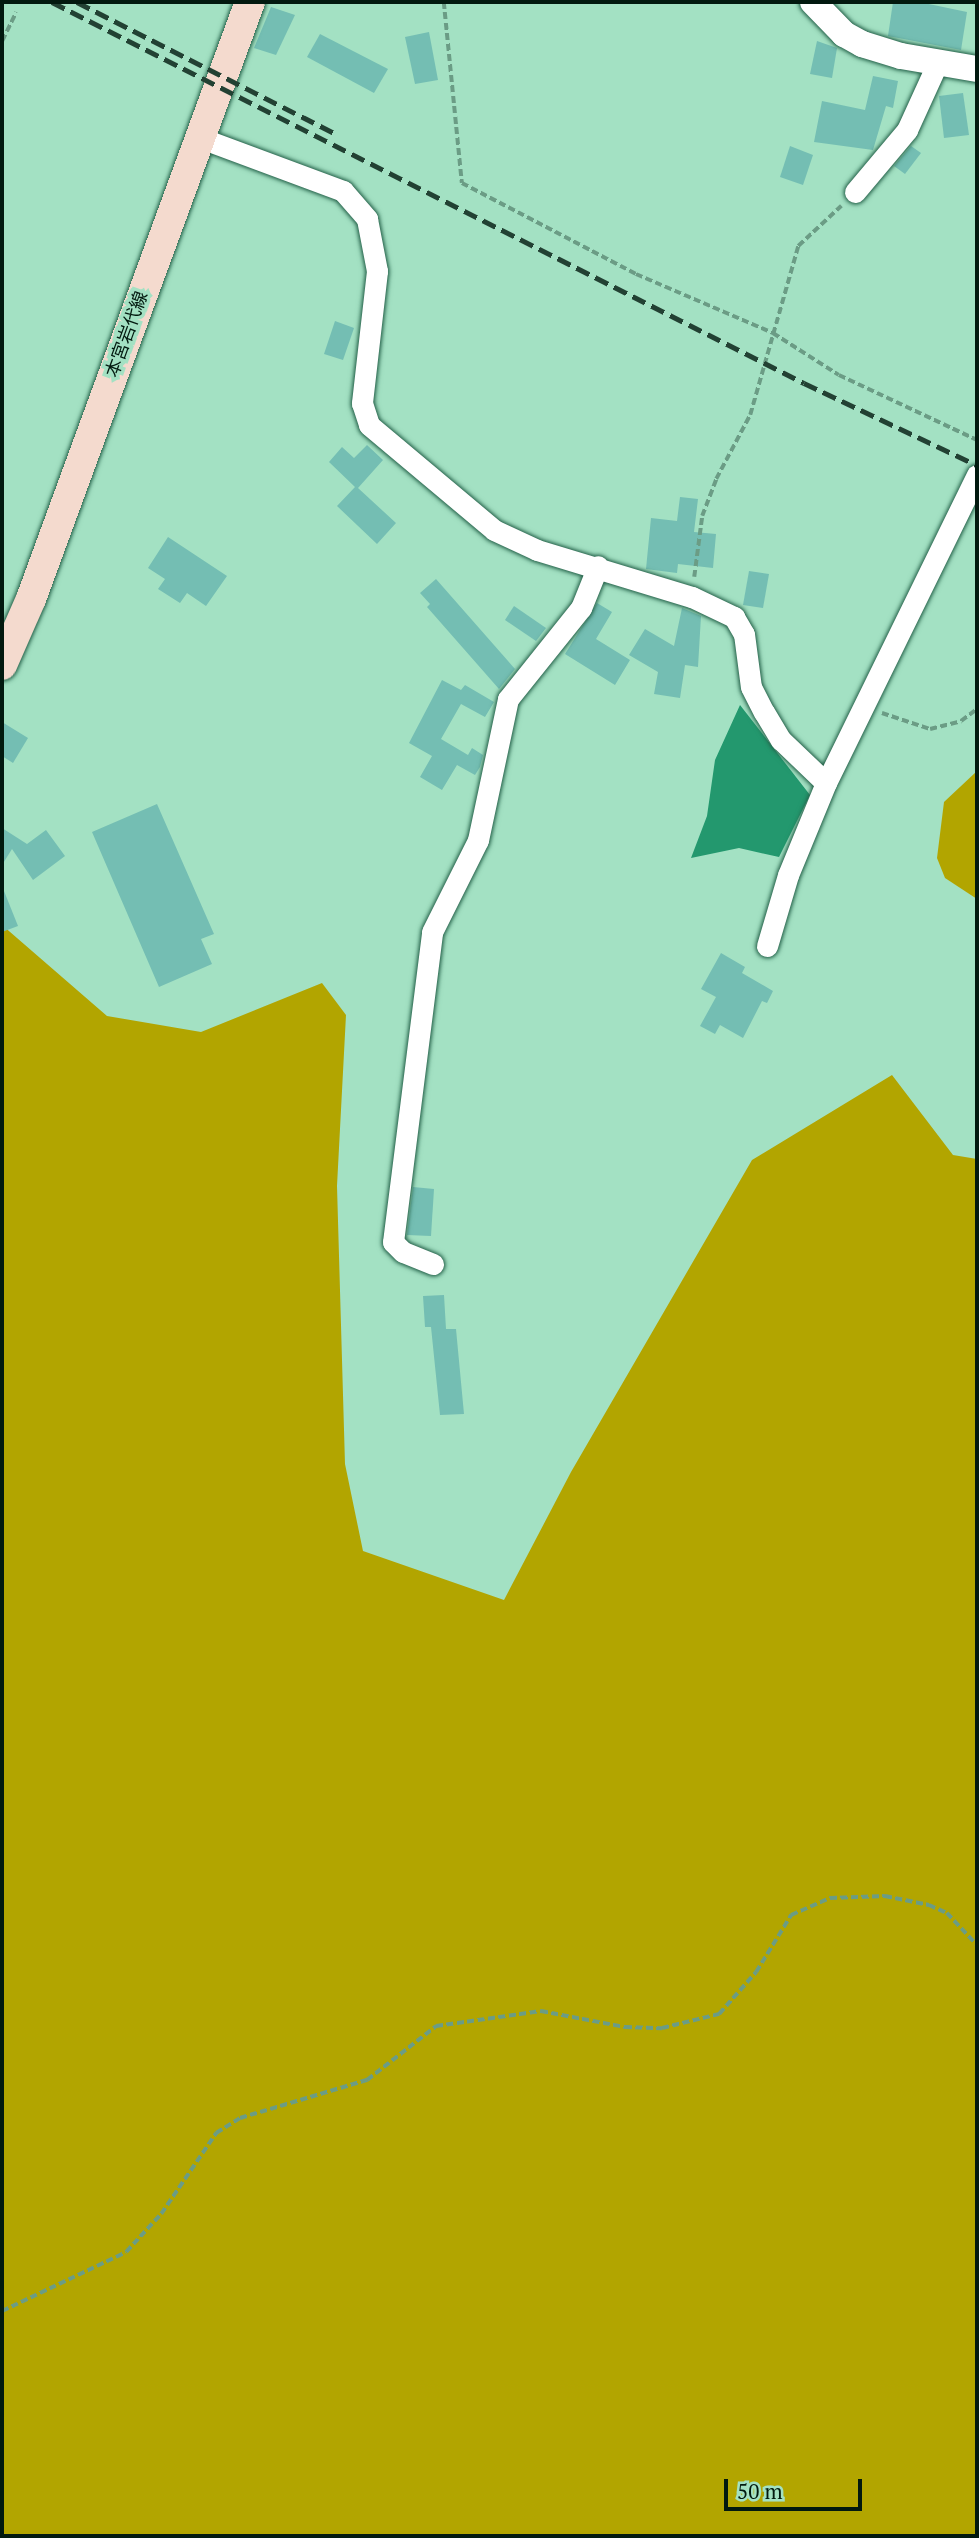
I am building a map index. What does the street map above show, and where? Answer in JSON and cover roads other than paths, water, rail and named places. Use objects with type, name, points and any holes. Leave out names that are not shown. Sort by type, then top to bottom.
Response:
[{"type":"main road","name":"本宮岩代線","points":[[2,665],[31,599],[198,137],[250,2]]},
{"type":"street","points":[[813,2],[844,34],[862,44],[977,69]]},
{"type":"street","points":[[855,192],[907,130],[938,62]]},
{"type":"street","points":[[198,137],[343,191],[367,219],[377,271],[362,403],[369,425],[494,530],[537,550],[598,566],[692,597],[734,617],[744,634],[751,687],[764,712],[781,740],[826,783]]},
{"type":"street","points":[[768,946],[788,875],[826,783],[977,475]]},
{"type":"street","points":[[433,1264],[403,1252],[393,1242],[432,932],[478,840],[508,699],[580,608],[598,566]]},
{"type":"railway","points":[[52,2],[804,383],[977,465]]},
{"type":"railway","points":[[77,2],[338,135]]}]
